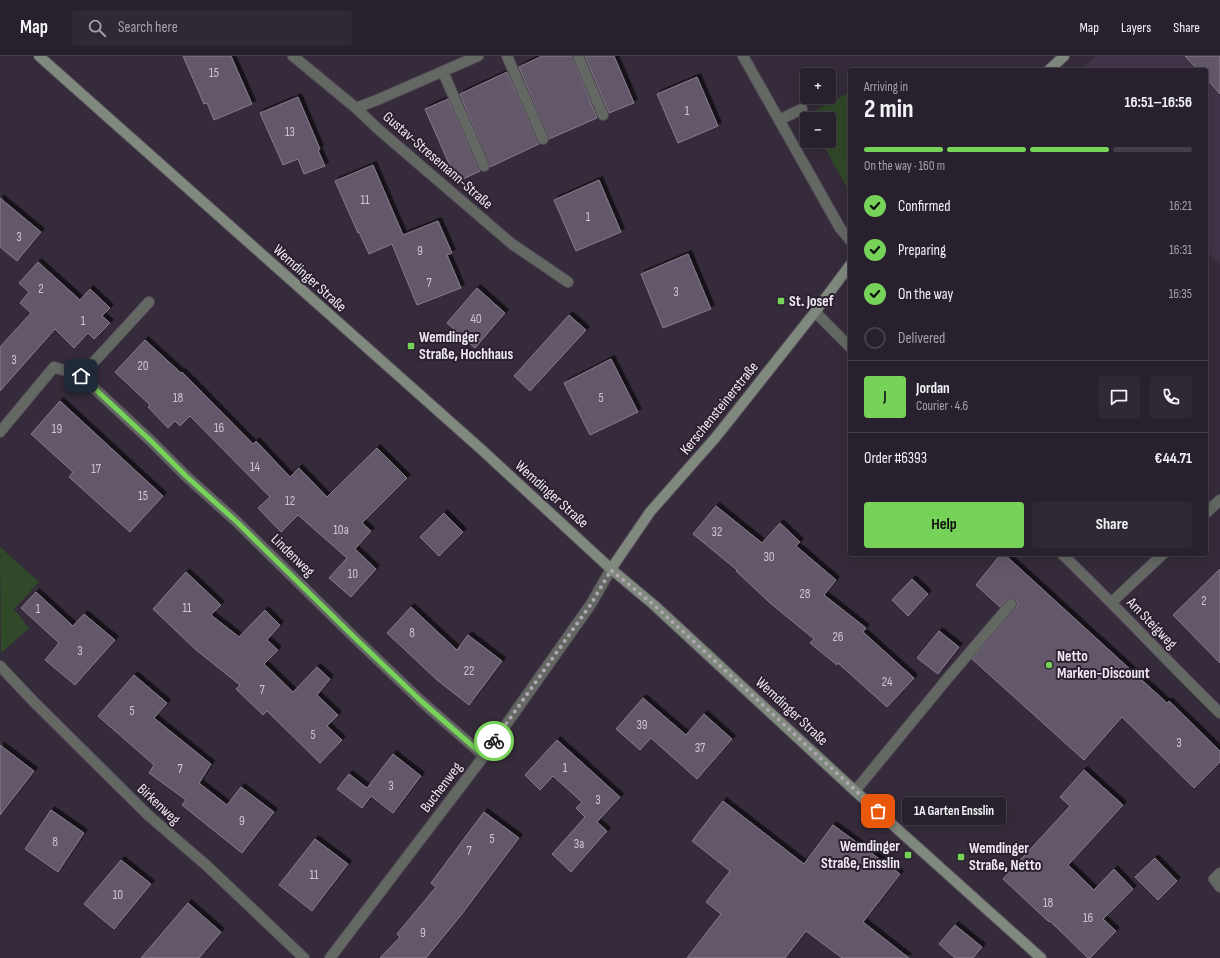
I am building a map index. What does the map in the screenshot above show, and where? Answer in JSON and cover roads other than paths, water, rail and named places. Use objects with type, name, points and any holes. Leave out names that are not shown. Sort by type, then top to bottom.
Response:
[{"type":"main road","name":"Wemdinger Straße","points":[[39,56],[482,450],[611,570],[654,605],[855,790],[1041,958]]},
{"type":"main road","points":[[1051,68],[1061,57]]},
{"type":"main road","name":"Kerschensteinerstraße","points":[[611,570],[650,512],[716,437],[815,312],[848,268]]},
{"type":"street","name":"Gustav-Stresemann-Straße","points":[[293,56],[356,108],[512,244],[568,282]]},
{"type":"street","points":[[356,108],[478,56]]},
{"type":"street","points":[[506,56],[543,139]]},
{"type":"street","points":[[578,56],[603,115]]},
{"type":"street","points":[[742,56],[840,228],[848,238]]},
{"type":"street","points":[[443,72],[484,166]]},
{"type":"street","points":[[779,120],[802,109]]},
{"type":"street","points":[[0,432],[54,367],[81,376],[149,302]]},
{"type":"street","points":[[815,312],[848,345]]},
{"type":"street","name":"Lindenweg","points":[[81,376],[151,441],[187,477],[237,522],[421,701],[484,756]]},
{"type":"street","points":[[1208,511],[1220,500]]},
{"type":"street","name":"Am Steigweg","points":[[1064,556],[1112,602],[1178,672],[1220,713]]},
{"type":"street","points":[[1112,602],[1161,556]]},
{"type":"street","name":"Buchenweg","points":[[330,958],[484,756],[591,604],[611,570]]},
{"type":"street","points":[[855,790],[1011,604]]},
{"type":"street","name":"Birkenweg","points":[[0,666],[45,714],[148,815],[206,866],[304,958]]},
{"type":"street","points":[[1220,873],[1214,878],[1220,887]]},
{"type":"place","name":"St. Josef","points":[[781,301]]},
{"type":"place","name":"Wemdinger Straße, Hochhaus","points":[[411,346]]},
{"type":"place","name":"Netto Marken-Discount","points":[[1049,665]]},
{"type":"place","name":"1A Garten Ensslin","points":[[878,811]]},
{"type":"place","name":"Wemdinger Straße, Ensslin","points":[[908,855]]},
{"type":"place","name":"Wemdinger Straße, Netto","points":[[961,857]]}]
